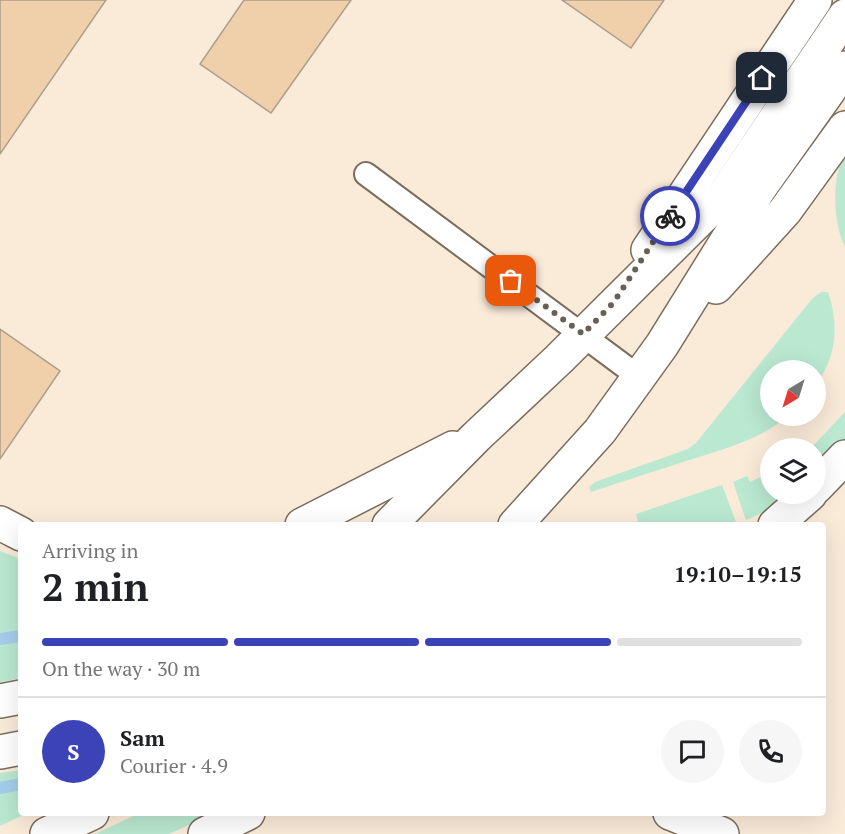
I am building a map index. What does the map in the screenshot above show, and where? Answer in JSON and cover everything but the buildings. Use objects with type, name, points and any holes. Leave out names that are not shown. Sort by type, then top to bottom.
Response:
[{"type":"main road","points":[[614,302],[815,0]]},
{"type":"main road","points":[[392,522],[724,195],[845,16]]},
{"type":"main road","points":[[518,522],[600,431],[639,377],[662,345],[759,189],[845,68]]},
{"type":"main road","points":[[662,345],[785,212],[845,128]]},
{"type":"main road","points":[[308,522],[476,437]]},
{"type":"main road","points":[[826,477],[845,457]]},
{"type":"main road","points":[[777,522],[798,504]]},
{"type":"main road","points":[[0,523],[18,532]]},
{"type":"main road","points":[[0,701],[18,698]]},
{"type":"main road","points":[[0,752],[18,749]]},
{"type":"main road","points":[[47,834],[86,816]]},
{"type":"main road","points":[[206,834],[242,816]]},
{"type":"main road","points":[[677,816],[722,834]]},
{"type":"lane","points":[[366,174],[639,377]]},
{"type":"green space","points":[[845,155],[845,246],[838,226],[835,200],[837,174]]},
{"type":"green space","points":[[821,292],[828,292],[832,304],[834,340],[826,367],[826,360],[763,360],[812,299]]},
{"type":"green space","points":[[760,364],[760,426],[774,426],[738,444],[591,492],[589,487],[595,482],[688,449],[696,443]]},
{"type":"green space","points":[[845,412],[845,441],[826,461],[826,438],[820,438]]},
{"type":"green space","points":[[747,476],[750,482],[760,477],[760,504],[776,504],[746,520],[733,482]]},
{"type":"green space","points":[[722,485],[736,522],[636,522],[638,521],[636,514]]},
{"type":"green space","points":[[0,551],[18,558],[18,679],[0,682]]},
{"type":"green space","points":[[18,770],[18,816],[22,816],[0,826],[0,773]]},
{"type":"green space","points":[[134,816],[208,816],[169,834],[95,834]]},
{"type":"waterway","points":[[0,639],[18,636]]},
{"type":"waterway","points":[[0,788],[18,785]]},
{"type":"way so far","points":[[511,281],[583,334],[614,302],[670,216]]},
{"type":"route","points":[[670,216],[762,78]]}]
